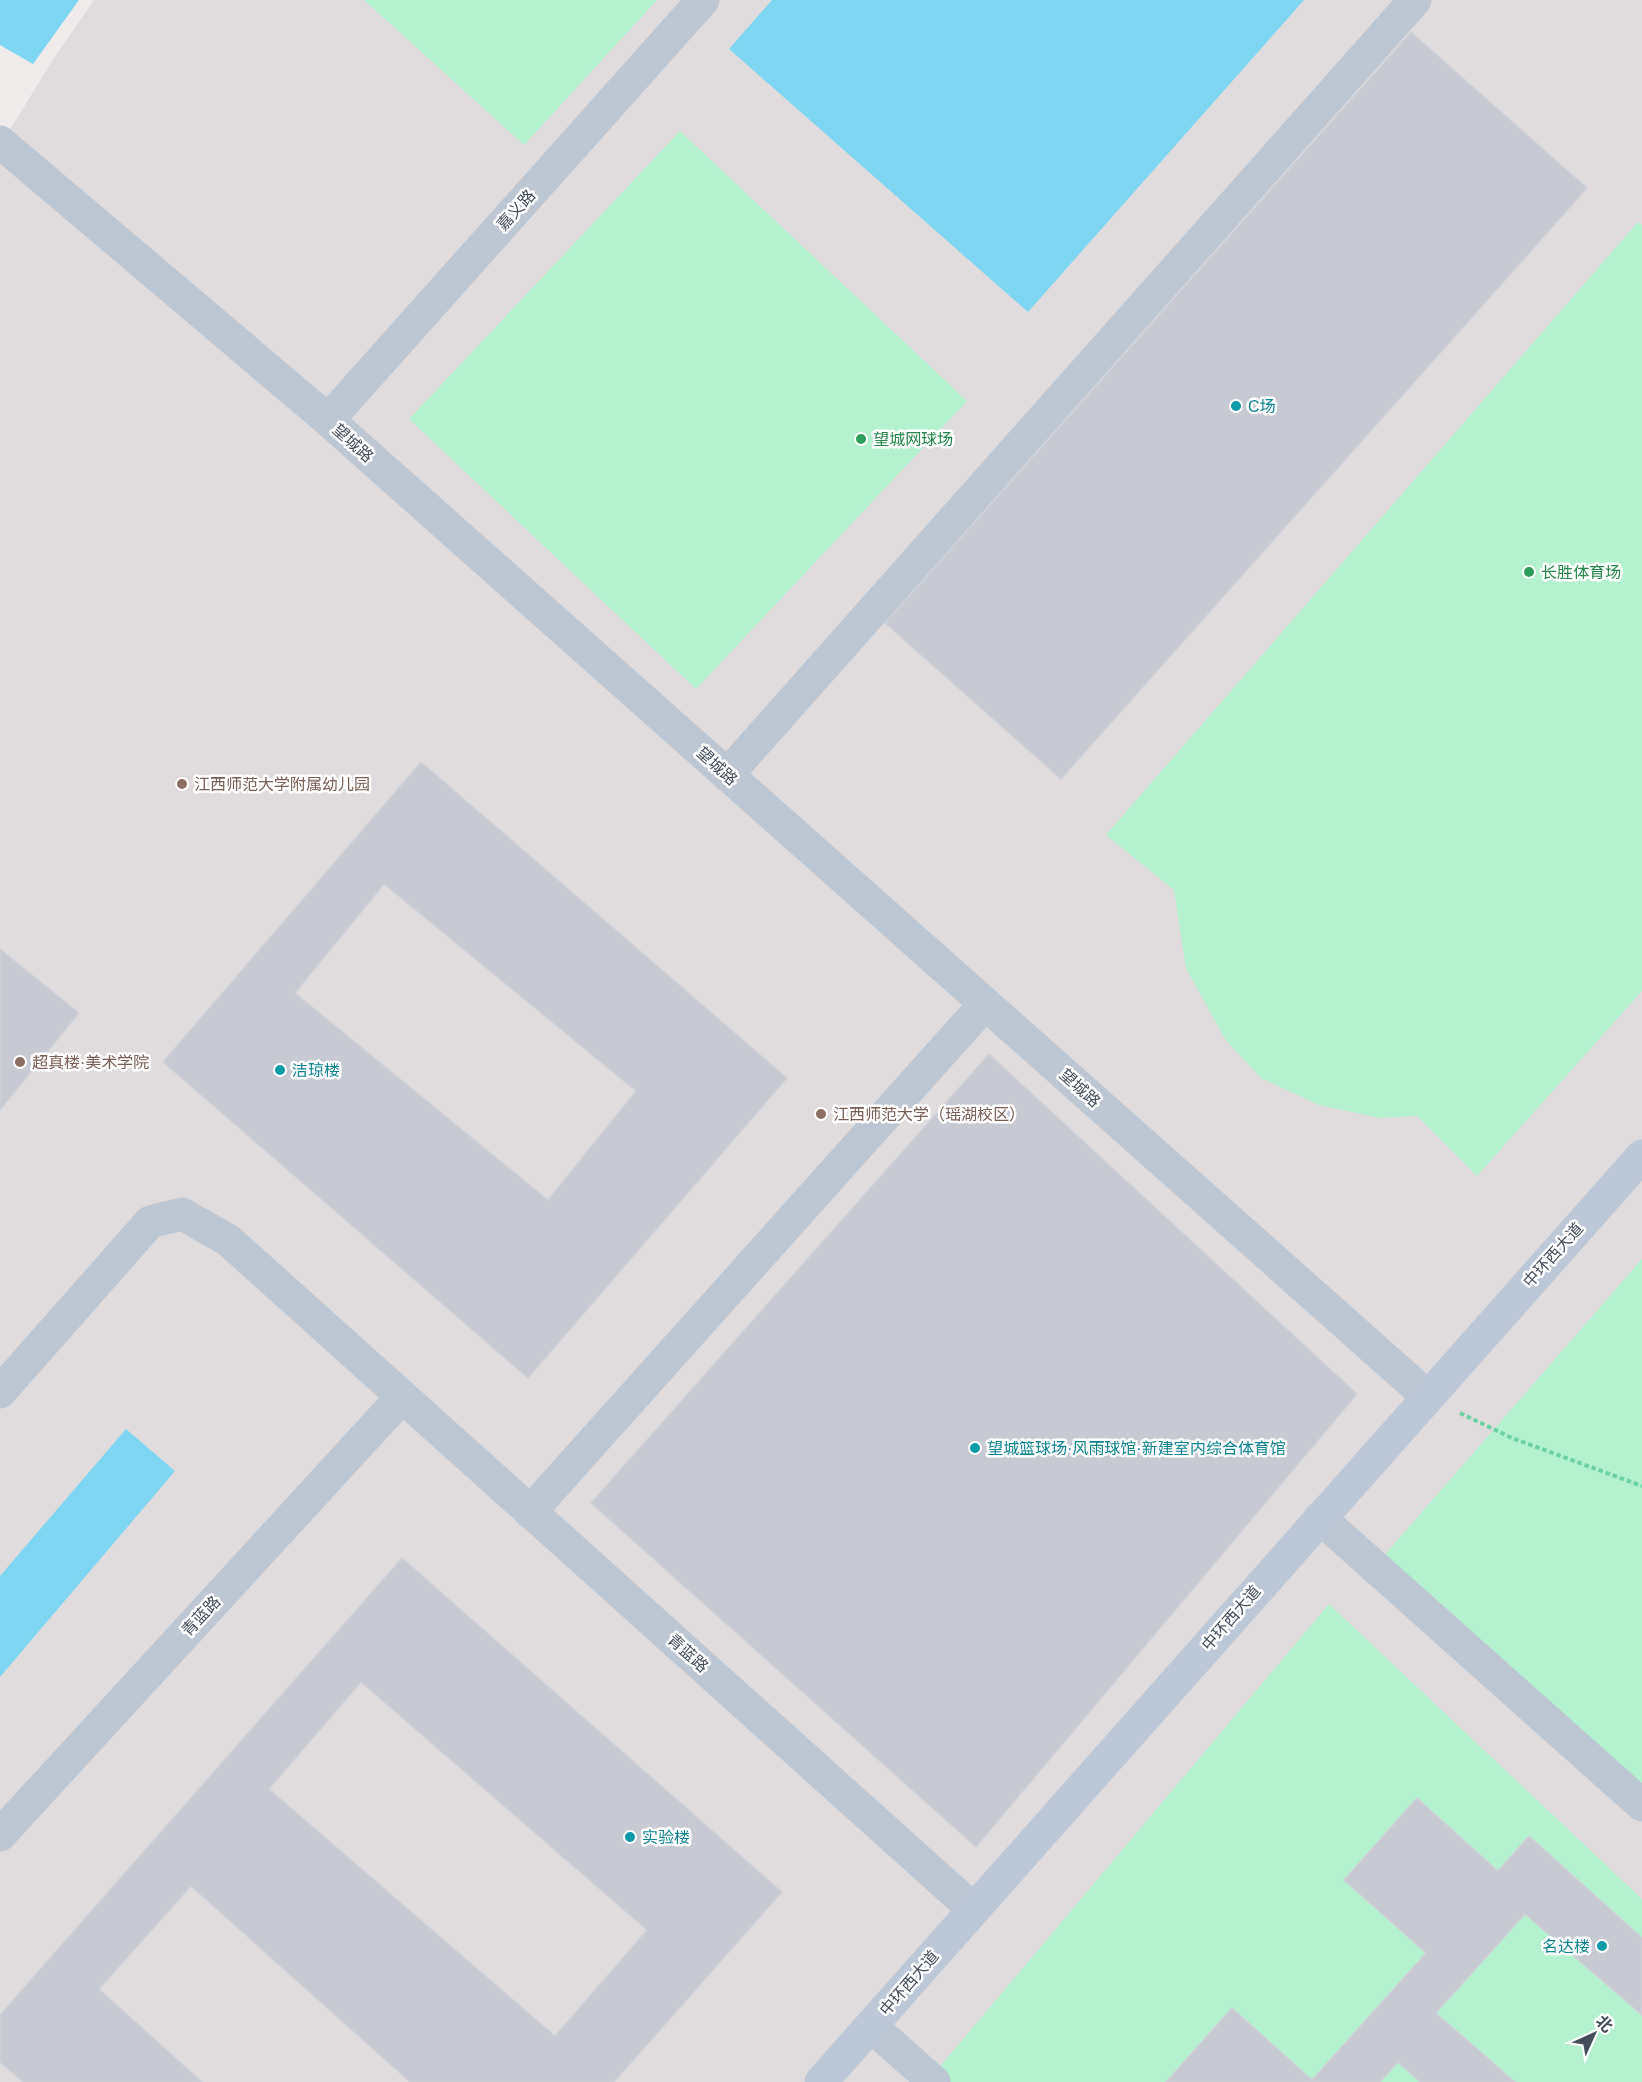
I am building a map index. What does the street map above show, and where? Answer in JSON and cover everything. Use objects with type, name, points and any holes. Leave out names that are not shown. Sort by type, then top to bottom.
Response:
[{"type":"street","name":"嘉义路","points":[[328,420],[703,0]]},
{"type":"street","points":[[727,775],[1415,0]]},
{"type":"street","name":"望城路","points":[[0,142],[328,420],[1427,1396]]},
{"type":"street","points":[[530,1512],[985,1004]]},
{"type":"street","name":"中环西大道","points":[[821,2082],[1642,1156]]},
{"type":"street","name":"青蓝路","points":[[0,1392],[150,1222],[182,1214],[228,1240],[974,1909]]},
{"type":"street","name":"青蓝路","points":[[0,1835],[402,1397]]},
{"type":"street","points":[[1320,1518],[1642,1804]]},
{"type":"street","points":[[871,2026],[934,2082]]},
{"type":"path","points":[[1427,1396],[1512,1438],[1642,1486]]},
{"type":"shaded area","name":"江西师范大学（瑶湖校区）","points":[[94,0],[1642,0],[1642,2082],[0,2082],[0,146],[52,61]]},
{"type":"green space","points":[[364,0],[657,0],[524,145]]},
{"type":"green space","points":[[680,131],[967,401],[696,689],[409,419]]},
{"type":"green space","points":[[1638,222],[1642,225],[1642,991],[1477,1176],[1417,1116],[1380,1118],[1319,1105],[1261,1078],[1225,1039],[1186,968],[1174,890],[1106,835]]},
{"type":"green space","points":[[1642,1259],[1642,1805],[1375,1566]]},
{"type":"green space","points":[[1329,1604],[1642,1899],[1642,2082],[927,2082]]},
{"type":"water","points":[[0,0],[79,0],[33,64],[0,45]]},
{"type":"water","points":[[772,0],[1304,0],[1028,312],[729,49]]},
{"type":"water","points":[[126,1429],[175,1471],[0,1677],[0,1576]]},
{"type":"building","name":"C场","points":[[1411,32],[1587,188],[1061,779],[885,623]]},
{"type":"building","name":"洁琼楼","points":[[421,762],[787,1078],[528,1378],[163,1062]],"holes":[[[384,884],[636,1091],[548,1200],[295,993]]]},
{"type":"building","name":"超真楼·美术学院","points":[[0,949],[79,1013],[0,1110]]},
{"type":"building","name":"望城篮球场·风雨球馆·新建室内综合体育馆","points":[[989,1054],[1357,1394],[976,1847],[591,1503]]},
{"type":"building","name":"实验楼","points":[[402,1558],[782,1892],[614,2082],[410,2082],[191,1886],[99,1989],[202,2082],[23,2082],[0,2062],[0,2015]],"holes":[[[361,1682],[647,1930],[555,2036],[269,1789]]]},
{"type":"building","name":"名达楼","points":[[1417,1798],[1498,1871],[1529,1836],[1642,1938],[1642,2015],[1525,1914],[1436,2013],[1515,2082],[1420,2082],[1398,2062],[1380,2082],[1166,2082],[1232,2008],[1312,2080],[1426,1953],[1344,1880]]},
{"type":"place","name":"C场","points":[[1236,406]]},
{"type":"place","name":"望城网球场","points":[[861,439]]},
{"type":"place","name":"长胜体育场","points":[[1529,572]]},
{"type":"place","name":"江西师范大学附属幼儿园","points":[[182,784]]},
{"type":"place","name":"超真楼·美术学院","points":[[20,1062]]},
{"type":"place","name":"洁琼楼","points":[[280,1070]]},
{"type":"place","name":"江西师范大学（瑶湖校区）","points":[[821,1114]]},
{"type":"place","name":"望城篮球场·风雨球馆·新建室内综合体育馆","points":[[975,1448]]},
{"type":"place","name":"实验楼","points":[[630,1837]]},
{"type":"place","name":"名达楼","points":[[1602,1946]]}]
